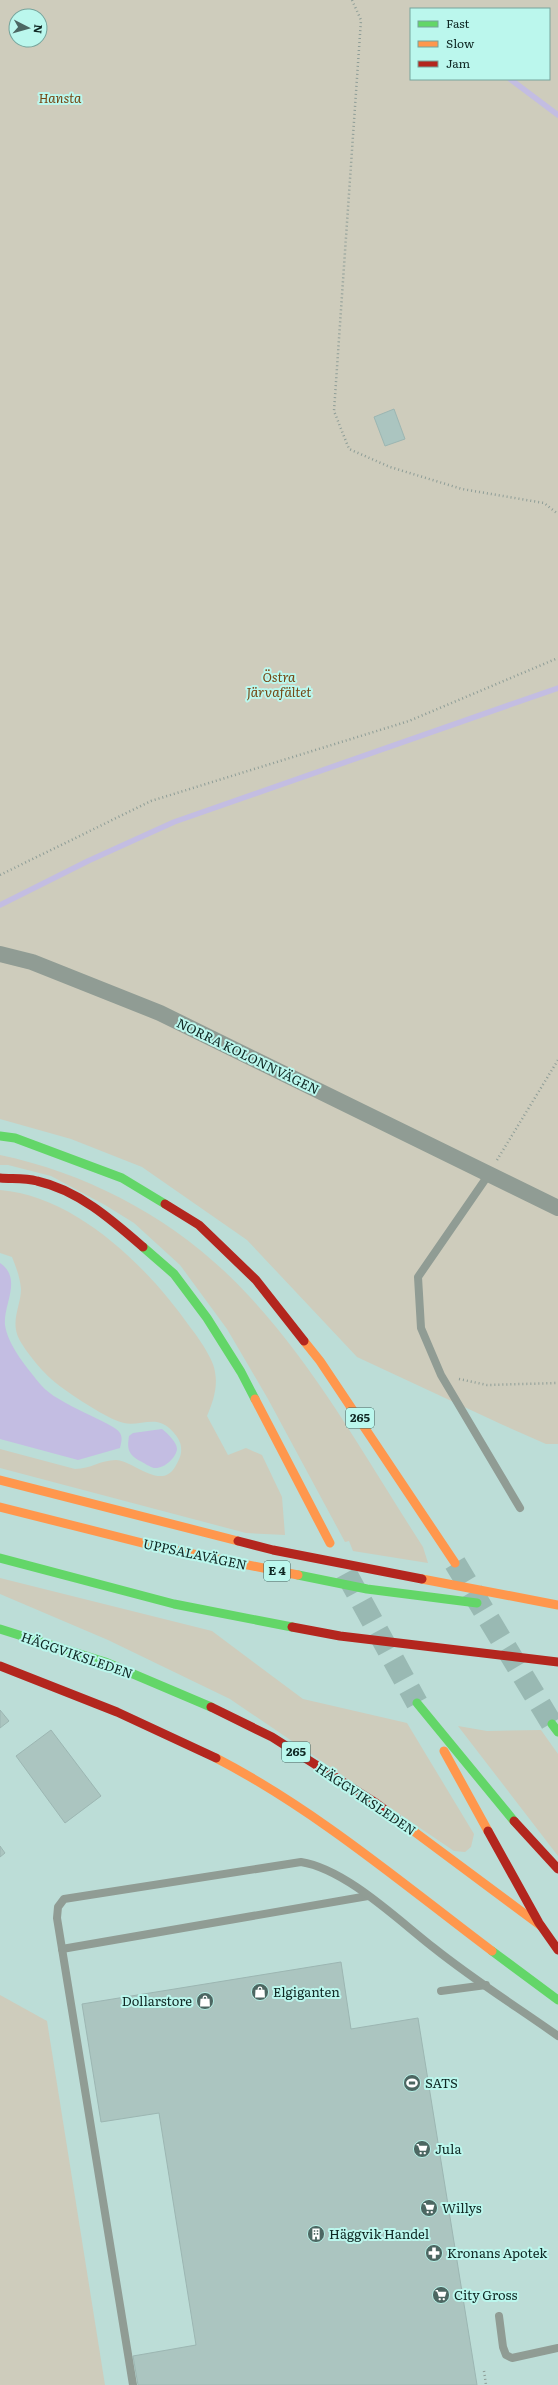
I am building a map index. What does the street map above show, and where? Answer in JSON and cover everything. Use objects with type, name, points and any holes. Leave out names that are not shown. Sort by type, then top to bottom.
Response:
[{"type":"highway","name":"265","points":[[0,1136],[15,1138],[122,1178],[199,1225],[256,1280],[320,1361],[455,1562]]},
{"type":"highway","points":[[0,1178],[37,1181],[79,1198],[112,1220],[174,1274],[207,1318],[241,1372],[330,1543]]},
{"type":"highway","points":[[0,1480],[273,1550],[558,1605]]},
{"type":"highway","name":"UPPSALAVÄGEN","points":[[0,1507],[158,1547],[367,1589],[489,1605]]},
{"type":"highway","points":[[0,1558],[174,1604],[340,1636],[558,1662]]},
{"type":"highway","points":[[535,1611],[558,1613]]},
{"type":"highway","name":"HÄGGVIKSLEDEN","points":[[0,1629],[105,1662],[206,1705],[272,1737],[376,1803],[558,1939]]},
{"type":"highway","points":[[0,1666],[185,1740],[263,1784],[341,1837],[558,2000]]},
{"type":"highway","points":[[558,1869],[529,1839],[417,1703],[539,1923],[558,1950]]},
{"type":"highway","points":[[552,1724],[558,1732]]},
{"type":"street","name":"NORRA KOLONNVÄGEN","points":[[0,954],[32,962],[160,1013],[558,1208]]},
{"type":"lane","points":[[489,1174],[418,1277],[421,1328],[441,1375],[520,1508]]},
{"type":"lane","points":[[133,2385],[57,1918],[58,1907],[64,1899],[301,1862],[324,1868],[379,1902],[434,1948],[558,2036]]},
{"type":"lane","points":[[62,1949],[368,1896]]},
{"type":"lane","points":[[442,1991],[486,1985]]},
{"type":"lane","points":[[499,2316],[503,2347],[506,2355],[512,2358],[558,2348]]},
{"type":"path","points":[[352,0],[362,20],[334,411],[348,449],[390,467],[462,489],[544,503],[558,514]]},
{"type":"path","points":[[0,875],[151,801],[409,721],[558,658]]},
{"type":"path","points":[[489,1174],[558,1060]]},
{"type":"path","points":[[441,1375],[487,1385],[558,1384]]},
{"type":"path","points":[[484,2371],[486,2385]]},
{"type":"green space","name":"Östra Järvafältet","points":[[0,0],[558,0],[558,1444],[546,1444],[357,1357],[247,1240],[142,1167],[71,1139],[0,1119]]},
{"type":"green space","points":[[0,1155],[70,1175],[103,1189],[166,1225],[196,1246],[223,1270],[249,1296],[298,1354],[341,1417],[423,1547],[428,1563],[353,1551],[349,1541],[345,1542],[268,1399],[227,1329],[180,1265],[134,1223],[105,1205],[51,1176],[8,1165],[0,1165]]},
{"type":"green space","points":[[0,1190],[28,1195],[56,1206],[82,1220],[108,1238],[131,1259],[173,1304],[201,1342],[214,1367],[216,1378],[215,1389],[213,1400],[207,1416],[228,1455],[246,1448],[262,1455],[282,1497],[285,1535],[246,1533],[0,1468],[0,1449],[75,1469],[86,1468],[110,1460],[123,1461],[146,1472],[162,1476],[169,1474],[175,1467],[180,1457],[181,1444],[172,1430],[159,1422],[129,1424],[116,1421],[83,1402],[51,1379],[25,1349],[17,1334],[16,1328],[16,1317],[21,1289],[19,1276],[12,1257],[0,1253]]},
{"type":"green space","points":[[0,1578],[212,1631],[303,1699],[407,1723],[474,1834],[471,1847],[465,1852],[454,1851],[230,1699],[108,1640],[0,1594]]},
{"type":"green space","points":[[458,1726],[487,1731],[541,1730],[558,1754],[558,1856]]},
{"type":"green space","points":[[0,1995],[47,2021],[105,2385],[0,2385]]},
{"type":"shaded area","points":[[0,1263],[7,1269],[11,1284],[5,1325],[10,1341],[19,1357],[48,1392],[71,1406],[116,1429],[120,1433],[122,1440],[120,1448],[78,1460],[0,1439]]},
{"type":"shaded area","points":[[162,1429],[174,1441],[177,1449],[169,1462],[162,1467],[154,1468],[140,1461],[129,1451],[129,1436],[133,1433]]},
{"type":"building","points":[[394,409],[405,439],[385,446],[374,417]]},
{"type":"building","points":[[0,1710],[9,1721],[0,1728]]},
{"type":"building","points":[[51,1730],[101,1796],[65,1823],[16,1756]]},
{"type":"building","points":[[0,1846],[5,1853],[0,1857]]},
{"type":"building","name":"Häggvik Handel","points":[[341,1962],[351,2029],[418,2018],[477,2385],[138,2385],[133,2356],[196,2345],[159,2113],[101,2122],[82,2004]]},
{"type":"waterway","points":[[511,80],[558,115]]},
{"type":"waterway","points":[[0,905],[88,861],[174,822],[558,688]]},
{"type":"tunnel","points":[[455,1563],[552,1724]]},
{"type":"tunnel","points":[[346,1573],[417,1703]]},
{"type":"traffic: fast","points":[[0,1136],[15,1138],[122,1178],[165,1204]]},
{"type":"traffic: fast","points":[[143,1247],[174,1274],[207,1318],[241,1372],[255,1399]]},
{"type":"traffic: fast","points":[[0,1558],[174,1604],[292,1627]]},
{"type":"traffic: fast","points":[[298,1575],[367,1589],[477,1603]]},
{"type":"traffic: fast","points":[[0,1629],[105,1662],[211,1707]]},
{"type":"traffic: fast","points":[[417,1703],[514,1821]]},
{"type":"traffic: fast","points":[[552,1724],[558,1732]]},
{"type":"traffic: fast","points":[[492,1951],[558,2000]]},
{"type":"traffic: slow","points":[[304,1341],[320,1361],[455,1563]]},
{"type":"traffic: slow","points":[[255,1399],[330,1543]]},
{"type":"traffic: slow","points":[[0,1480],[238,1541]]},
{"type":"traffic: slow","points":[[0,1507],[158,1547],[298,1575]]},
{"type":"traffic: slow","points":[[422,1579],[558,1605]]},
{"type":"traffic: slow","points":[[444,1751],[488,1831]]},
{"type":"traffic: slow","points":[[216,1758],[253,1778],[324,1824],[492,1951]]},
{"type":"traffic: slow","points":[[404,1824],[541,1926]]},
{"type":"traffic: jam","points":[[0,1178],[32,1180],[52,1185],[66,1191],[94,1207],[143,1247]]},
{"type":"traffic: jam","points":[[165,1204],[199,1225],[256,1280],[304,1341]]},
{"type":"traffic: jam","points":[[238,1541],[273,1550],[422,1579]]},
{"type":"traffic: jam","points":[[292,1627],[340,1636],[558,1662]]},
{"type":"traffic: jam","points":[[0,1666],[117,1712],[216,1758]]},
{"type":"traffic: jam","points":[[211,1707],[272,1737],[376,1803],[404,1824]]},
{"type":"traffic: jam","points":[[514,1821],[558,1869]]},
{"type":"traffic: jam","points":[[488,1831],[539,1923],[558,1950]]},
{"type":"place","name":"Elgiganten","points":[[260,1992]]},
{"type":"place","name":"Dollarstore","points":[[205,2001]]},
{"type":"place","name":"SATS","points":[[412,2083]]},
{"type":"place","name":"Jula","points":[[422,2149]]},
{"type":"place","name":"Willys","points":[[429,2208]]},
{"type":"place","name":"Häggvik Handel","points":[[316,2234]]},
{"type":"place","name":"Kronans Apotek","points":[[434,2253]]},
{"type":"place","name":"City Gross","points":[[441,2295]]},
{"type":"park label","name":"Hansta","points":[[60,98]]}]
